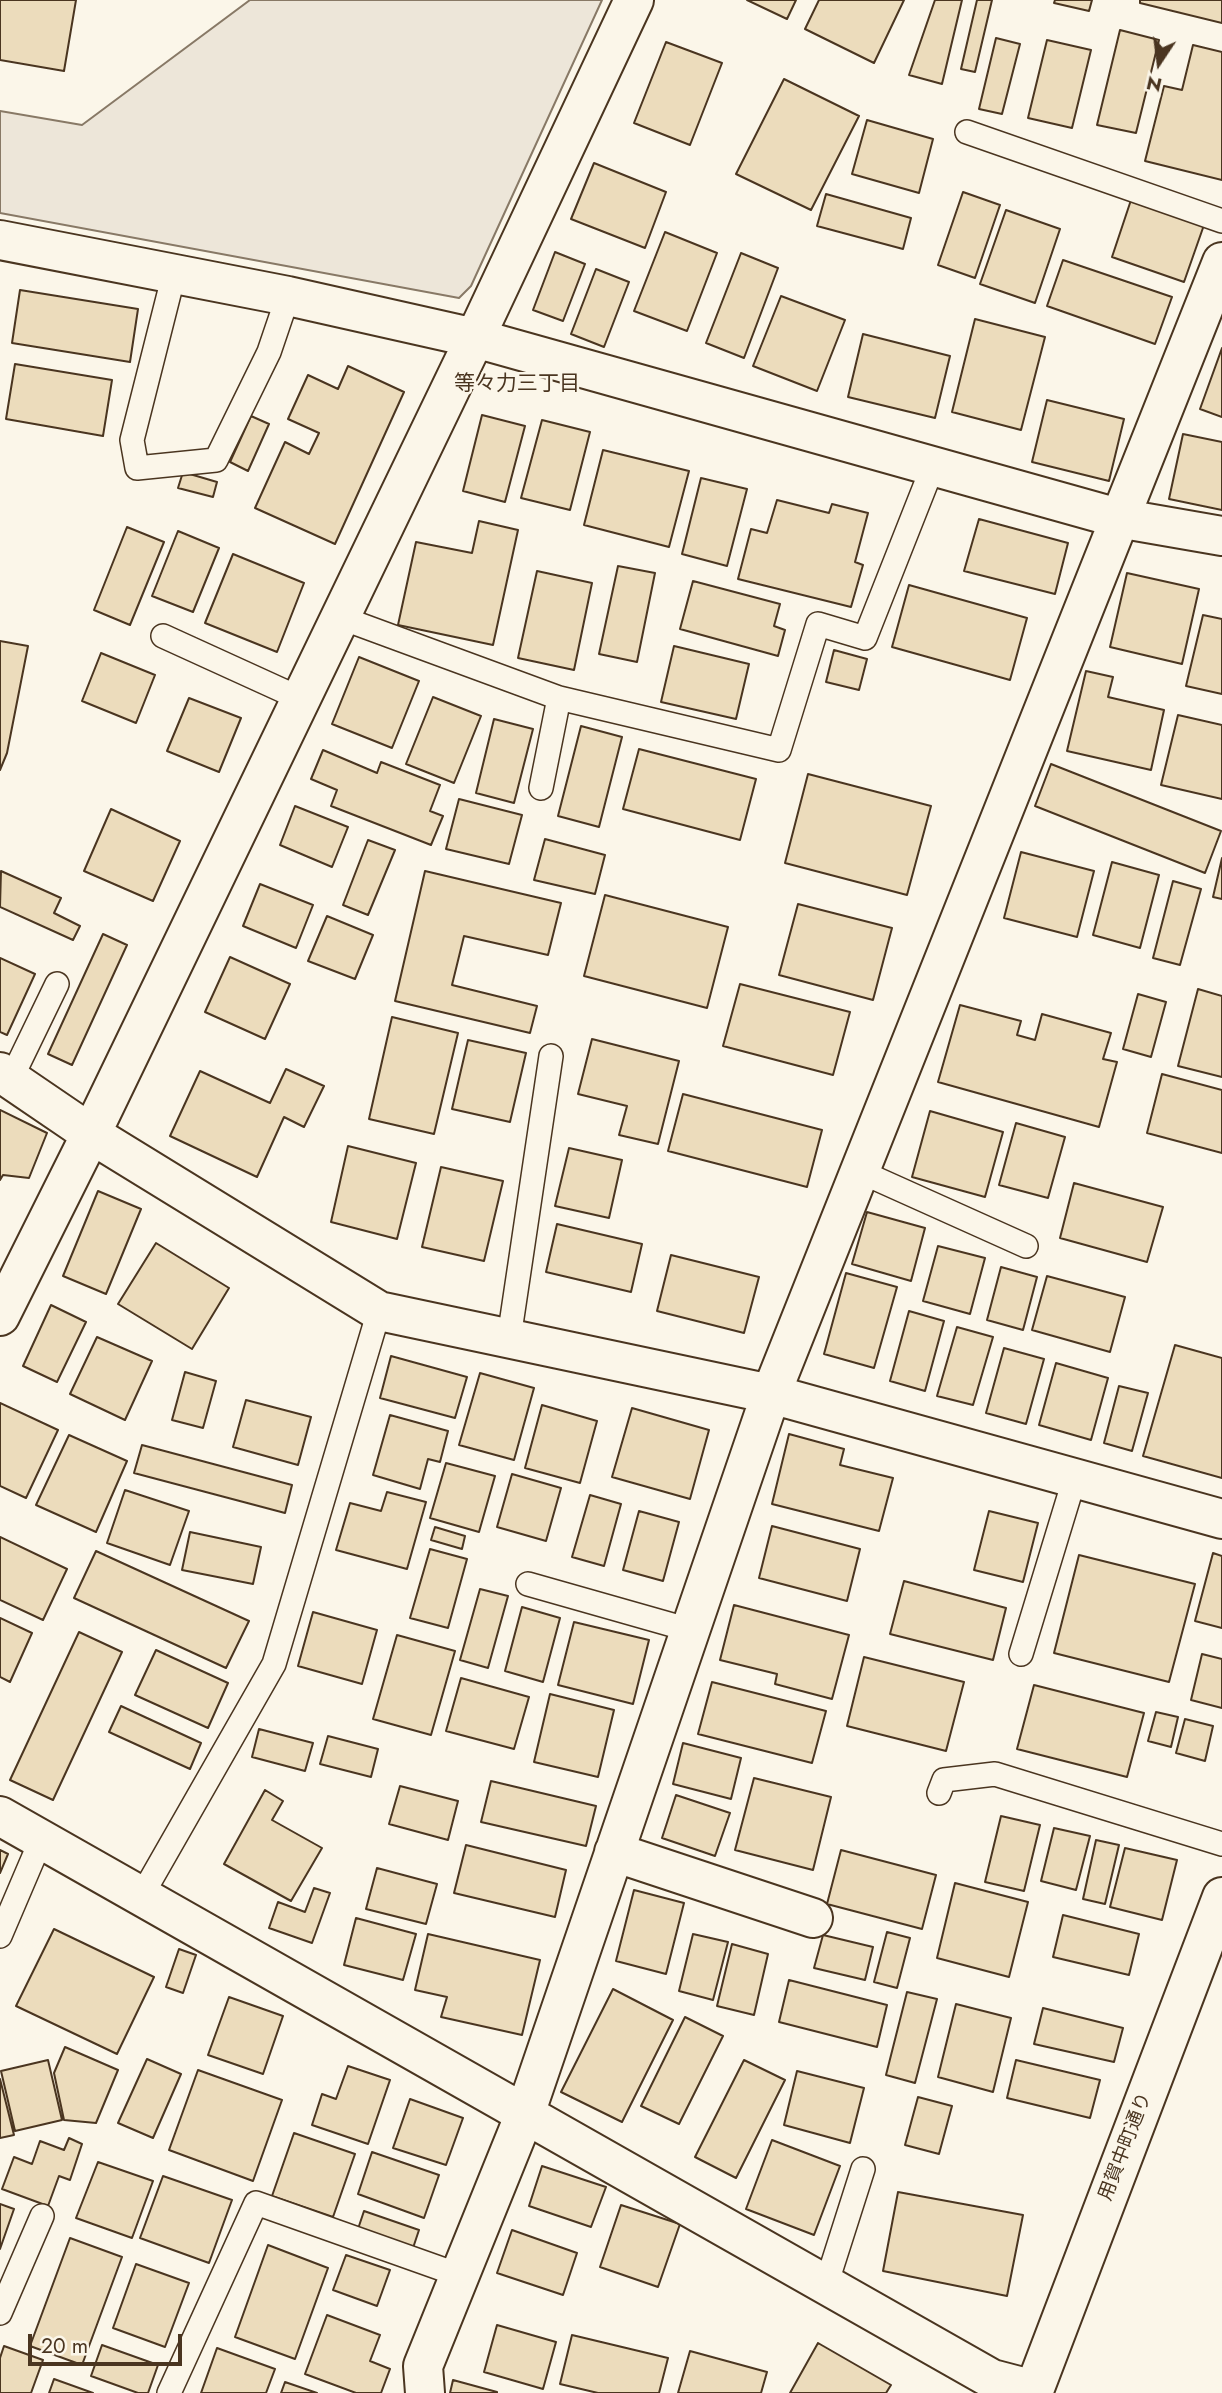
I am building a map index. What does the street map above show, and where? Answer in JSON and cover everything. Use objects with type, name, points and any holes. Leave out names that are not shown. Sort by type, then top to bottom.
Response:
[{"type":"street","points":[[0,1316],[475,338],[634,0]]},
{"type":"street","points":[[0,240],[288,296],[475,338],[1118,518],[1222,536]]},
{"type":"street","points":[[425,2393],[423,2365],[525,2115],[771,1394],[1222,262]]},
{"type":"street","points":[[5,1075],[90,1134],[379,1311],[771,1394],[1222,1519]]},
{"type":"street","points":[[0,1816],[992,2379],[1036,2392]]},
{"type":"street","points":[[614,1852],[813,1918]]},
{"type":"street","name":"用賀中町通り","points":[[1036,2392],[1222,1897]]},
{"type":"lane","points":[[967,132],[1222,221]]},
{"type":"lane","points":[[174,274],[132,440],[137,468],[215,460],[269,352],[288,296]]},
{"type":"lane","points":[[339,617],[559,698],[779,750],[818,624],[865,638],[933,466]]},
{"type":"lane","points":[[163,636],[299,698]]},
{"type":"lane","points":[[541,788],[559,698]]},
{"type":"lane","points":[[5,1075],[57,984]]},
{"type":"lane","points":[[509,1338],[551,1056]]},
{"type":"lane","points":[[859,1171],[1026,1246]]},
{"type":"lane","points":[[142,1895],[274,1664],[379,1311]]},
{"type":"lane","points":[[1021,1654],[1075,1477]]},
{"type":"lane","points":[[528,1584],[690,1630]]},
{"type":"lane","points":[[939,1793],[944,1780],[995,1774],[1222,1844]]},
{"type":"lane","points":[[0,1937],[41,1840]]},
{"type":"lane","points":[[826,2285],[863,2169]]},
{"type":"lane","points":[[169,2393],[256,2203],[459,2275]]},
{"type":"lane","points":[[0,2313],[42,2216]]},
{"type":"shaded area","points":[[250,0],[602,0],[471,286],[459,298],[0,213],[0,111],[82,125]]},
{"type":"building","points":[[0,0],[76,0],[64,71],[0,60]]},
{"type":"building","points":[[747,0],[796,0],[787,19]]},
{"type":"building","points":[[819,0],[904,0],[874,63],[805,29]]},
{"type":"building","points":[[935,0],[962,0],[942,84],[909,75]]},
{"type":"building","points":[[977,0],[992,0],[975,72],[961,69]]},
{"type":"building","points":[[1055,0],[1092,0],[1089,11],[1054,3]]},
{"type":"building","points":[[1140,0],[1222,0],[1222,23],[1140,3]]},
{"type":"building","points":[[1120,30],[1159,40],[1136,133],[1097,125]]},
{"type":"building","points":[[996,38],[1020,44],[1002,114],[979,109]]},
{"type":"building","points":[[1047,40],[1091,50],[1072,128],[1028,118]]},
{"type":"building","points":[[666,42],[722,63],[690,145],[634,123]]},
{"type":"building","points":[[1193,45],[1222,52],[1222,180],[1145,161],[1164,86],[1182,90]]},
{"type":"building","points":[[784,79],[859,116],[811,210],[736,174]]},
{"type":"building","points":[[867,120],[933,139],[919,193],[852,174]]},
{"type":"building","points":[[594,163],[666,192],[645,248],[571,219]]},
{"type":"building","points":[[963,192],[1000,205],[975,278],[938,265]]},
{"type":"building","points":[[826,194],[911,218],[903,249],[817,226]]},
{"type":"building","points":[[1131,200],[1204,225],[1184,282],[1112,257]]},
{"type":"building","points":[[1006,210],[1060,229],[1035,303],[980,284]]},
{"type":"building","points":[[665,232],[717,253],[687,331],[634,311]]},
{"type":"building","points":[[555,252],[585,264],[563,321],[533,310]]},
{"type":"building","points":[[741,253],[778,268],[744,358],[706,343]]},
{"type":"building","points":[[1063,260],[1172,297],[1155,344],[1047,306]]},
{"type":"building","points":[[596,269],[629,282],[604,347],[571,334]]},
{"type":"building","points":[[20,290],[138,309],[130,362],[12,343]]},
{"type":"building","points":[[781,296],[845,320],[817,391],[753,366]]},
{"type":"building","points":[[975,319],[1045,337],[1021,430],[952,412]]},
{"type":"building","points":[[863,334],[950,356],[935,418],[848,397]]},
{"type":"building","points":[[1222,348],[1222,417],[1200,409]]},
{"type":"building","points":[[15,364],[112,380],[103,436],[6,419]]},
{"type":"building","points":[[348,366],[404,392],[335,544],[255,508],[285,442],[309,454],[319,433],[288,419],[308,375],[338,389]]},
{"type":"building","points":[[1047,400],[1124,419],[1109,481],[1032,462]]},
{"type":"building","points":[[482,415],[525,426],[505,502],[463,491]]},
{"type":"building","points":[[251,416],[269,424],[248,471],[230,462]]},
{"type":"building","points":[[542,420],[590,432],[570,510],[521,498]]},
{"type":"building","points":[[1183,434],[1222,442],[1222,510],[1169,499]]},
{"type":"building","points":[[603,450],[689,471],[669,547],[584,525]]},
{"type":"building","points":[[183,472],[217,482],[213,497],[178,488]]},
{"type":"building","points":[[701,478],[747,489],[727,566],[682,554]]},
{"type":"building","points":[[777,500],[829,513],[832,504],[868,513],[855,562],[863,565],[851,607],[738,579],[751,529],[767,533]]},
{"type":"building","points":[[979,519],[1068,543],[1055,594],[964,571]]},
{"type":"building","points":[[479,521],[518,530],[493,645],[398,625],[416,542],[472,553]]},
{"type":"building","points":[[127,527],[164,542],[130,625],[94,610]]},
{"type":"building","points":[[178,531],[219,548],[193,612],[152,596]]},
{"type":"building","points":[[233,554],[304,583],[277,652],[205,623]]},
{"type":"building","points":[[618,566],[655,573],[637,662],[599,654]]},
{"type":"building","points":[[537,571],[592,583],[574,670],[518,658]]},
{"type":"building","points":[[1127,573],[1199,589],[1182,664],[1110,647]]},
{"type":"building","points":[[693,581],[780,604],[774,626],[785,630],[778,656],[680,629]]},
{"type":"building","points":[[909,585],[1027,618],[1010,680],[892,647]]},
{"type":"building","points":[[1203,615],[1222,619],[1222,694],[1186,686]]},
{"type":"building","points":[[0,641],[28,646],[7,753],[0,770]]},
{"type":"building","points":[[674,646],[749,664],[736,719],[661,702]]},
{"type":"building","points":[[834,650],[867,659],[859,690],[826,682]]},
{"type":"building","points":[[101,653],[155,675],[136,723],[82,701]]},
{"type":"building","points":[[359,657],[419,681],[392,748],[332,724]]},
{"type":"building","points":[[1086,671],[1113,677],[1108,697],[1164,710],[1151,770],[1067,751]]},
{"type":"building","points":[[433,697],[481,716],[454,783],[406,764]]},
{"type":"building","points":[[189,698],[241,718],[219,772],[167,751]]},
{"type":"building","points":[[1178,715],[1222,725],[1222,799],[1161,785]]},
{"type":"building","points":[[494,719],[533,729],[514,803],[476,793]]},
{"type":"building","points":[[581,726],[622,737],[599,827],[558,816]]},
{"type":"building","points":[[639,749],[756,779],[740,840],[623,809]]},
{"type":"building","points":[[323,750],[377,773],[381,762],[440,785],[430,811],[443,816],[431,845],[331,806],[337,790],[311,779]]},
{"type":"building","points":[[1051,764],[1221,831],[1205,873],[1035,806]]},
{"type":"building","points":[[808,774],[931,806],[907,895],[785,863]]},
{"type":"building","points":[[459,799],[522,815],[509,864],[446,849]]},
{"type":"building","points":[[295,806],[348,827],[332,867],[280,845]]},
{"type":"building","points":[[111,809],[180,841],[153,901],[84,871]]},
{"type":"building","points":[[545,839],[605,855],[595,894],[534,880]]},
{"type":"building","points":[[368,840],[395,850],[368,915],[343,905]]},
{"type":"building","points":[[1021,852],[1094,871],[1077,937],[1004,918]]},
{"type":"building","points":[[1222,858],[1222,899],[1213,897]]},
{"type":"building","points":[[1112,862],[1159,875],[1140,948],[1093,935]]},
{"type":"building","points":[[1,871],[61,898],[54,913],[80,926],[73,940],[0,907]]},
{"type":"building","points":[[425,871],[561,903],[548,955],[464,936],[452,985],[537,1006],[530,1033],[395,1001]]},
{"type":"building","points":[[1173,881],[1201,889],[1180,965],[1153,958]]},
{"type":"building","points":[[260,884],[313,905],[296,948],[243,926]]},
{"type":"building","points":[[605,895],[728,927],[707,1008],[584,976]]},
{"type":"building","points":[[798,904],[892,928],[873,1000],[779,975]]},
{"type":"building","points":[[327,916],[373,935],[355,979],[308,961]]},
{"type":"building","points":[[103,934],[127,945],[72,1065],[48,1054]]},
{"type":"building","points":[[230,957],[290,984],[265,1039],[205,1012]]},
{"type":"building","points":[[0,958],[35,974],[7,1035],[0,1032]]},
{"type":"building","points":[[740,984],[850,1012],[833,1075],[723,1046]]},
{"type":"building","points":[[1198,989],[1222,996],[1222,1077],[1178,1066]]},
{"type":"building","points":[[1138,994],[1166,1002],[1151,1057],[1123,1049]]},
{"type":"building","points":[[960,1005],[1021,1021],[1017,1035],[1035,1040],[1042,1014],[1111,1033],[1103,1059],[1117,1062],[1099,1127],[938,1082]]},
{"type":"building","points":[[392,1017],[458,1033],[434,1134],[369,1119]]},
{"type":"building","points":[[592,1039],[679,1061],[658,1144],[619,1135],[627,1106],[578,1094]]},
{"type":"building","points":[[468,1040],[526,1053],[510,1122],[452,1109]]},
{"type":"building","points":[[286,1069],[324,1086],[304,1127],[284,1117],[257,1177],[170,1136],[200,1071],[270,1103]]},
{"type":"building","points":[[1162,1074],[1222,1090],[1222,1153],[1147,1133]]},
{"type":"building","points":[[683,1094],[822,1130],[807,1187],[668,1151]]},
{"type":"building","points":[[0,1110],[47,1133],[29,1178],[3,1175],[0,1180]]},
{"type":"building","points":[[930,1111],[1003,1132],[985,1197],[912,1177]]},
{"type":"building","points":[[1016,1123],[1065,1137],[1048,1198],[999,1185]]},
{"type":"building","points":[[348,1146],[416,1163],[397,1239],[331,1222]]},
{"type":"building","points":[[569,1148],[622,1160],[609,1218],[555,1206]]},
{"type":"building","points":[[441,1167],[503,1181],[484,1261],[422,1247]]},
{"type":"building","points":[[1074,1183],[1163,1207],[1147,1262],[1060,1238]]},
{"type":"building","points":[[98,1191],[141,1209],[106,1294],[63,1276]]},
{"type":"building","points":[[867,1212],[925,1228],[911,1281],[852,1264]]},
{"type":"building","points":[[557,1224],[642,1244],[631,1292],[546,1272]]},
{"type":"building","points":[[156,1243],[229,1288],[192,1349],[118,1304]]},
{"type":"building","points":[[938,1246],[985,1258],[970,1314],[923,1301]]},
{"type":"building","points":[[671,1255],[759,1277],[744,1333],[657,1311]]},
{"type":"building","points":[[1001,1267],[1037,1277],[1023,1330],[987,1320]]},
{"type":"building","points":[[846,1273],[897,1287],[874,1368],[824,1354]]},
{"type":"building","points":[[1047,1276],[1125,1297],[1110,1352],[1032,1330]]},
{"type":"building","points":[[51,1305],[86,1322],[57,1382],[23,1366]]},
{"type":"building","points":[[909,1311],[944,1321],[925,1391],[890,1381]]},
{"type":"building","points":[[957,1327],[993,1337],[973,1405],[937,1396]]},
{"type":"building","points":[[97,1337],[152,1361],[125,1420],[70,1394]]},
{"type":"building","points":[[1175,1345],[1222,1358],[1222,1478],[1143,1456]]},
{"type":"building","points":[[1004,1348],[1044,1359],[1026,1424],[986,1413]]},
{"type":"building","points":[[391,1356],[467,1377],[455,1418],[380,1398]]},
{"type":"building","points":[[1056,1363],[1108,1378],[1091,1440],[1039,1425]]},
{"type":"building","points":[[185,1372],[216,1381],[203,1428],[172,1420]]},
{"type":"building","points":[[480,1373],[534,1388],[514,1460],[459,1445]]},
{"type":"building","points":[[1119,1386],[1148,1393],[1132,1451],[1104,1443]]},
{"type":"building","points":[[246,1400],[311,1417],[298,1465],[233,1447]]},
{"type":"building","points":[[0,1403],[58,1430],[26,1498],[0,1486]]},
{"type":"building","points":[[542,1405],[597,1421],[580,1483],[525,1468]]},
{"type":"building","points":[[632,1408],[709,1430],[690,1499],[612,1477]]},
{"type":"building","points":[[390,1415],[448,1431],[440,1462],[428,1459],[420,1489],[373,1475]]},
{"type":"building","points":[[789,1434],[844,1449],[840,1465],[893,1478],[879,1531],[772,1504]]},
{"type":"building","points":[[69,1435],[127,1461],[96,1532],[36,1505]]},
{"type":"building","points":[[142,1445],[292,1485],[285,1513],[134,1473]]},
{"type":"building","points":[[446,1463],[495,1476],[479,1532],[430,1518]]},
{"type":"building","points":[[512,1474],[561,1488],[546,1541],[497,1527]]},
{"type":"building","points":[[125,1490],[189,1511],[170,1565],[107,1543]]},
{"type":"building","points":[[387,1492],[426,1502],[407,1569],[336,1550],[350,1503],[381,1511]]},
{"type":"building","points":[[590,1495],[621,1504],[604,1566],[572,1557]]},
{"type":"building","points":[[639,1511],[679,1522],[663,1581],[623,1570]]},
{"type":"building","points":[[989,1511],[1038,1523],[1023,1582],[974,1570]]},
{"type":"building","points":[[772,1526],[860,1549],[847,1601],[759,1578]]},
{"type":"building","points":[[435,1527],[465,1536],[462,1549],[431,1540]]},
{"type":"building","points":[[190,1532],[261,1547],[253,1584],[182,1570]]},
{"type":"building","points":[[0,1537],[67,1569],[43,1620],[0,1600]]},
{"type":"building","points":[[430,1549],[467,1559],[448,1628],[410,1618]]},
{"type":"building","points":[[96,1551],[249,1621],[226,1668],[74,1598]]},
{"type":"building","points":[[1213,1553],[1222,1556],[1222,1628],[1195,1621]]},
{"type":"building","points":[[1079,1555],[1195,1584],[1169,1682],[1054,1653]]},
{"type":"building","points":[[904,1581],[1006,1608],[993,1660],[890,1634]]},
{"type":"building","points":[[480,1589],[508,1596],[488,1668],[460,1660]]},
{"type":"building","points":[[734,1605],[849,1635],[832,1699],[775,1684],[777,1674],[720,1660]]},
{"type":"building","points":[[522,1607],[560,1618],[543,1682],[505,1671]]},
{"type":"building","points":[[313,1612],[377,1630],[362,1684],[298,1666]]},
{"type":"building","points":[[0,1618],[32,1633],[10,1682],[0,1677]]},
{"type":"building","points":[[574,1622],[649,1640],[633,1704],[558,1685]]},
{"type":"building","points":[[79,1632],[122,1652],[53,1800],[10,1780]]},
{"type":"building","points":[[397,1635],[455,1651],[431,1735],[373,1719]]},
{"type":"building","points":[[156,1650],[228,1683],[208,1728],[135,1695]]},
{"type":"building","points":[[1202,1654],[1222,1659],[1222,1708],[1191,1700]]},
{"type":"building","points":[[864,1657],[964,1682],[946,1751],[847,1726]]},
{"type":"building","points":[[461,1678],[529,1697],[514,1749],[446,1731]]},
{"type":"building","points":[[712,1682],[826,1711],[812,1763],[698,1734]]},
{"type":"building","points":[[1034,1685],[1144,1713],[1127,1777],[1017,1749]]},
{"type":"building","points":[[550,1694],[614,1710],[598,1777],[534,1762]]},
{"type":"building","points":[[121,1706],[201,1743],[190,1769],[109,1732]]},
{"type":"building","points":[[1156,1712],[1178,1717],[1171,1747],[1148,1741]]},
{"type":"building","points":[[1185,1719],[1213,1726],[1205,1761],[1176,1753]]},
{"type":"building","points":[[259,1729],[313,1743],[305,1771],[252,1757]]},
{"type":"building","points":[[328,1736],[378,1749],[371,1777],[320,1764]]},
{"type":"building","points":[[683,1743],[741,1758],[731,1799],[673,1784]]},
{"type":"building","points":[[754,1778],[831,1797],[813,1870],[735,1850]]},
{"type":"building","points":[[491,1781],[596,1806],[586,1846],[481,1822]]},
{"type":"building","points":[[400,1786],[458,1801],[448,1840],[389,1824]]},
{"type":"building","points":[[265,1790],[283,1801],[272,1820],[322,1848],[291,1901],[224,1864]]},
{"type":"building","points":[[676,1795],[730,1813],[715,1856],[662,1838]]},
{"type":"building","points":[[1001,1816],[1040,1825],[1024,1891],[985,1882]]},
{"type":"building","points":[[1054,1828],[1090,1836],[1076,1890],[1041,1881]]},
{"type":"building","points":[[1096,1840],[1119,1845],[1105,1904],[1083,1899]]},
{"type":"building","points":[[466,1845],[566,1870],[555,1917],[454,1893]]},
{"type":"building","points":[[1125,1848],[1177,1860],[1162,1920],[1110,1907]]},
{"type":"building","points":[[0,1850],[8,1854],[0,1873]]},
{"type":"building","points":[[841,1850],[936,1875],[922,1929],[827,1904]]},
{"type":"building","points":[[377,1868],[437,1884],[426,1924],[366,1909]]},
{"type":"building","points":[[955,1883],[1028,1902],[1009,1977],[937,1958]]},
{"type":"building","points":[[314,1888],[330,1893],[312,1943],[269,1928],[278,1902],[305,1912]]},
{"type":"building","points":[[634,1890],[684,1903],[666,1974],[616,1961]]},
{"type":"building","points":[[1063,1915],[1139,1934],[1129,1975],[1053,1957]]},
{"type":"building","points":[[356,1918],[416,1934],[403,1980],[344,1965]]},
{"type":"building","points":[[54,1929],[154,1977],[117,2054],[16,2006]]},
{"type":"building","points":[[887,1932],[910,1938],[897,1988],[874,1982]]},
{"type":"building","points":[[428,1934],[540,1960],[522,2035],[441,2017],[447,1997],[415,1990]]},
{"type":"building","points":[[693,1934],[728,1942],[713,2000],[679,1991]]},
{"type":"building","points":[[823,1935],[873,1947],[865,1980],[814,1968]]},
{"type":"building","points":[[732,1944],[768,1954],[754,2015],[717,2006]]},
{"type":"building","points":[[179,1949],[196,1955],[183,1993],[166,1987]]},
{"type":"building","points":[[789,1980],[887,2005],[877,2047],[779,2022]]},
{"type":"building","points":[[613,1989],[673,2020],[622,2122],[561,2092]]},
{"type":"building","points":[[907,1992],[937,1999],[915,2083],[886,2075]]},
{"type":"building","points":[[229,1997],[283,2016],[263,2074],[208,2055]]},
{"type":"building","points":[[956,2004],[1011,2018],[993,2092],[938,2077]]},
{"type":"building","points":[[1043,2008],[1123,2028],[1114,2062],[1034,2044]]},
{"type":"building","points":[[685,2017],[723,2036],[679,2124],[641,2106]]},
{"type":"building","points":[[65,2047],[118,2070],[96,2123],[64,2120],[54,2073]]},
{"type":"building","points":[[147,2059],[181,2074],[153,2138],[118,2123]]},
{"type":"building","points":[[48,2060],[62,2120],[15,2131],[1,2071]]},
{"type":"building","points":[[744,2060],[785,2080],[736,2178],[695,2157]]},
{"type":"building","points":[[1016,2060],[1100,2080],[1090,2118],[1007,2098]]},
{"type":"building","points":[[348,2066],[390,2080],[368,2144],[312,2125],[322,2094],[336,2099]]},
{"type":"building","points":[[198,2070],[282,2100],[253,2181],[169,2150]]},
{"type":"building","points":[[797,2071],[864,2088],[850,2143],[784,2125]]},
{"type":"building","points":[[0,2079],[14,2135],[0,2138]]},
{"type":"building","points":[[918,2097],[952,2106],[939,2154],[905,2145]]},
{"type":"building","points":[[410,2099],[463,2118],[446,2165],[393,2148]]},
{"type":"building","points":[[294,2133],[355,2154],[333,2217],[272,2196]]},
{"type":"building","points":[[69,2138],[82,2144],[70,2180],[59,2176],[48,2206],[2,2189],[14,2157],[32,2164],[40,2141],[64,2150]]},
{"type":"building","points":[[772,2140],[840,2166],[814,2235],[746,2209]]},
{"type":"building","points":[[372,2152],[439,2175],[424,2218],[358,2194]]},
{"type":"building","points":[[98,2162],[153,2181],[132,2238],[76,2218]]},
{"type":"building","points":[[542,2166],[606,2187],[591,2227],[529,2206]]},
{"type":"building","points":[[163,2176],[232,2200],[209,2263],[140,2238]]},
{"type":"building","points":[[898,2192],[1023,2215],[1007,2296],[883,2271]]},
{"type":"building","points":[[0,2204],[14,2209],[0,2249]]},
{"type":"building","points":[[621,2205],[680,2224],[658,2287],[600,2267]]},
{"type":"building","points":[[364,2211],[419,2230],[413,2248],[358,2229]]},
{"type":"building","points":[[512,2230],[577,2253],[563,2295],[497,2273]]},
{"type":"building","points":[[70,2238],[122,2257],[82,2365],[30,2346]]},
{"type":"building","points":[[268,2245],[328,2268],[295,2359],[235,2337]]},
{"type":"building","points":[[346,2255],[390,2270],[377,2306],[333,2290]]},
{"type":"building","points":[[136,2264],[189,2283],[165,2347],[113,2328]]},
{"type":"building","points":[[327,2315],[380,2335],[370,2361],[390,2369],[381,2393],[356,2393],[305,2374]]},
{"type":"building","points":[[497,2325],[556,2342],[543,2389],[484,2372]]},
{"type":"building","points":[[572,2335],[668,2358],[659,2393],[598,2393],[560,2384]]},
{"type":"building","points":[[818,2343],[891,2385],[886,2393],[790,2393]]},
{"type":"building","points":[[102,2345],[158,2365],[148,2393],[138,2393],[91,2376]]},
{"type":"building","points":[[4,2346],[43,2360],[31,2393],[0,2393],[0,2358]]},
{"type":"building","points":[[217,2348],[275,2369],[266,2393],[201,2393]]},
{"type":"building","points":[[690,2351],[767,2372],[761,2393],[678,2393]]},
{"type":"building","points":[[54,2379],[93,2393],[49,2393]]},
{"type":"building","points":[[453,2380],[497,2392],[497,2393],[450,2393]]},
{"type":"building","points":[[285,2382],[317,2393],[281,2393]]},
{"type":"district","name":"等々力三丁目","points":[[517,385]]}]
